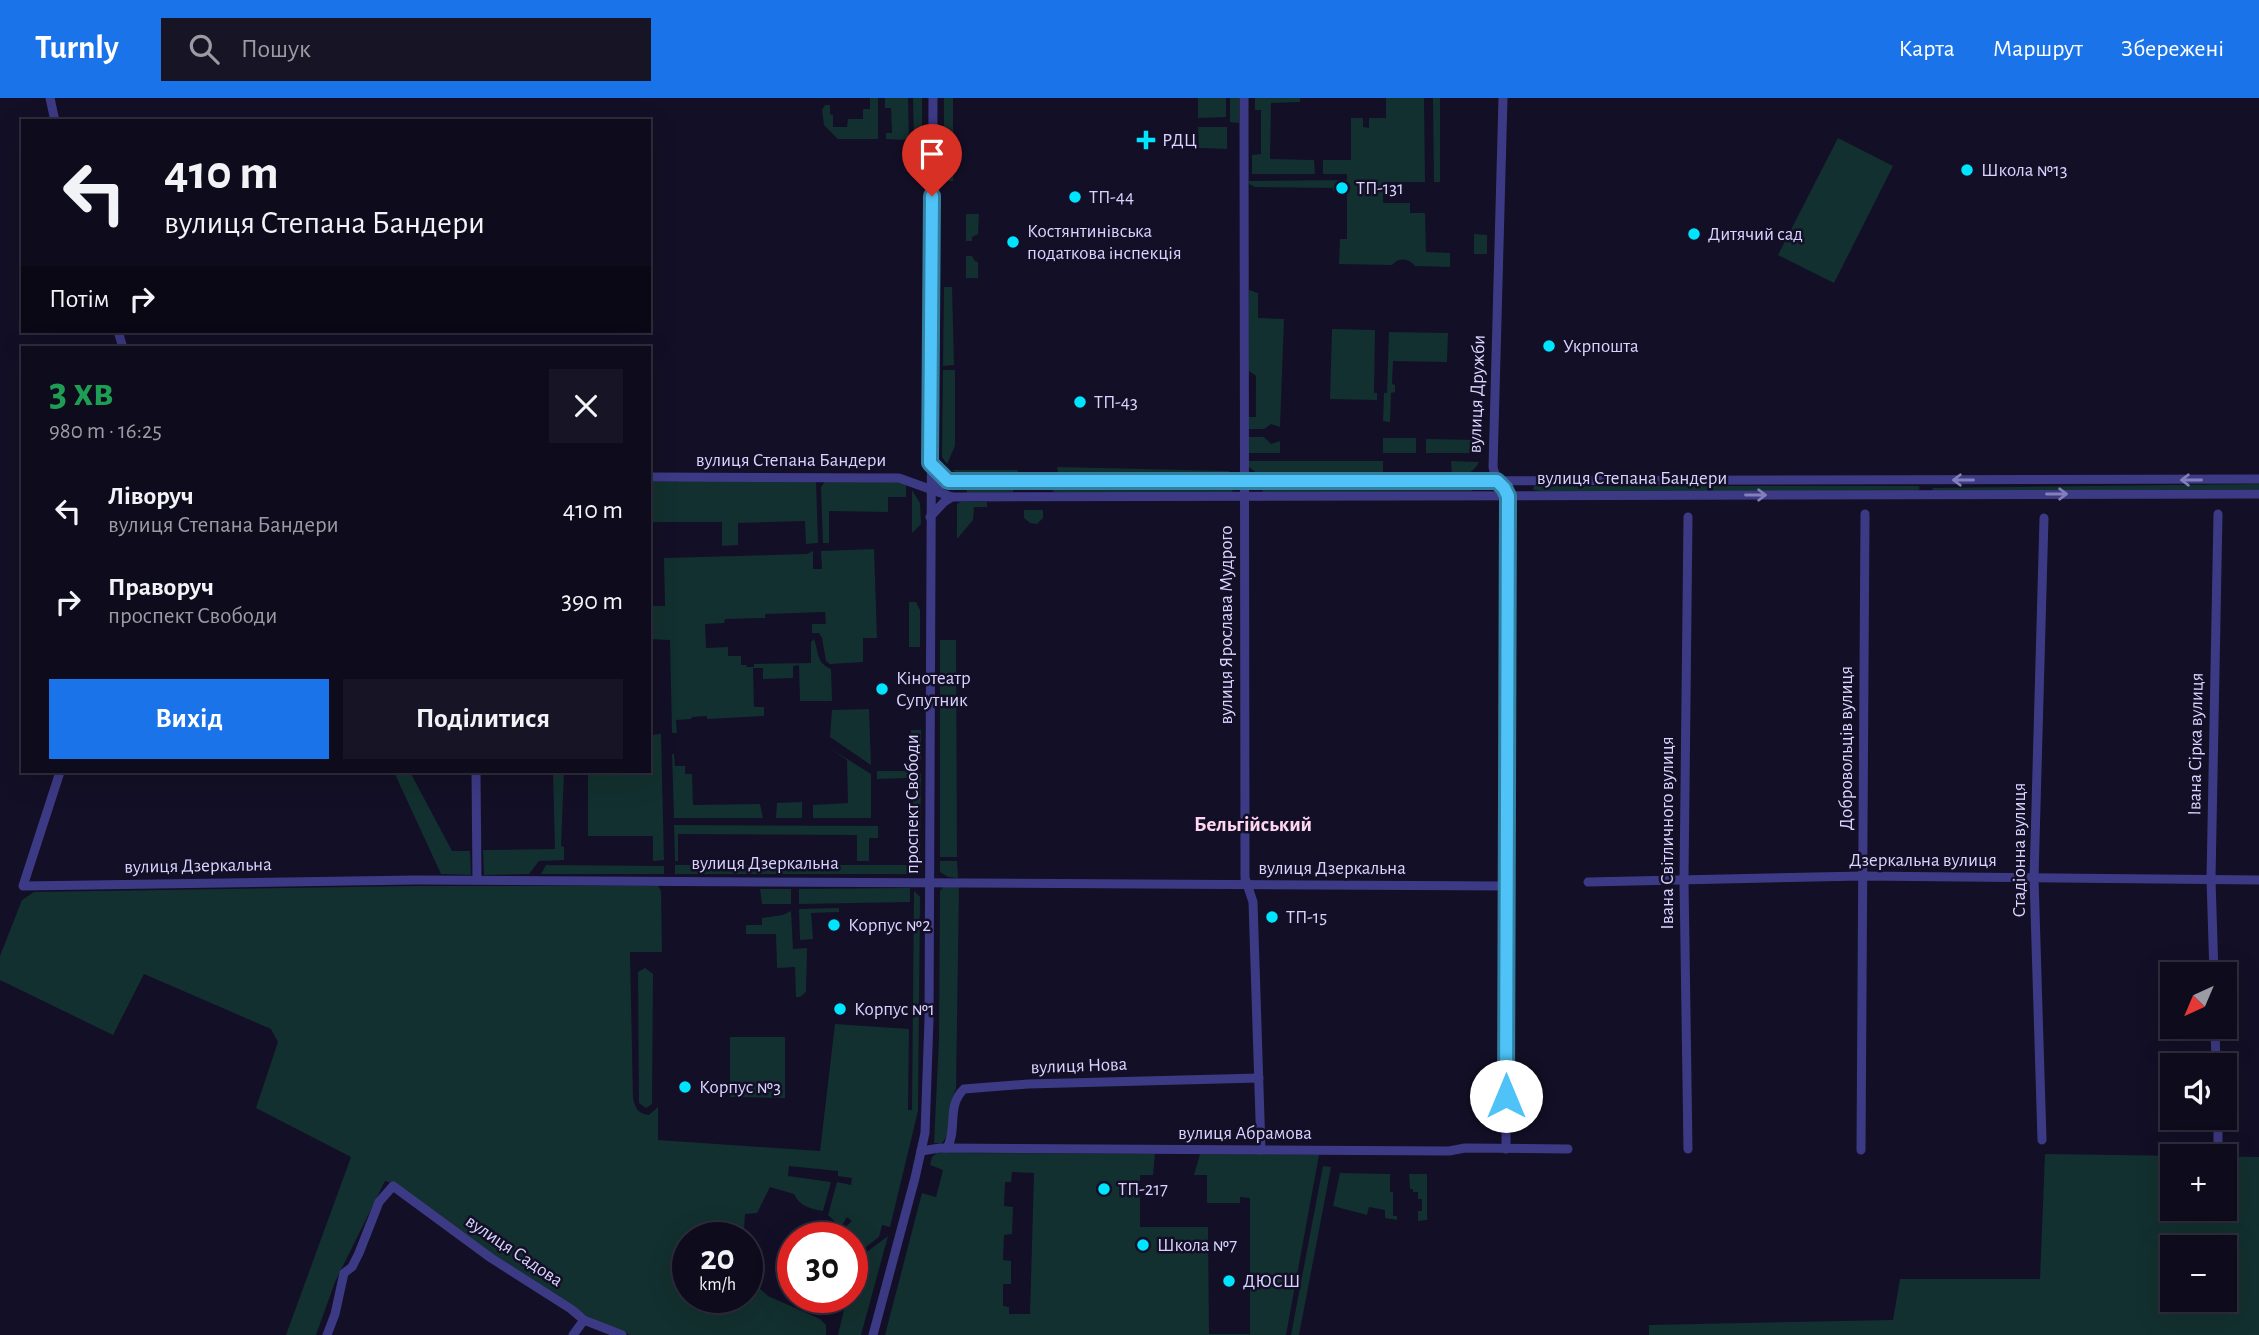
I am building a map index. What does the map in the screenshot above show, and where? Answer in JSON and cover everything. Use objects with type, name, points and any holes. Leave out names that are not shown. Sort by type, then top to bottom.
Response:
[{"type":"street","points":[[50,98],[55,119]]},
{"type":"street","name":"проспект Свободи","points":[[873,1335],[921,1150],[926,1118],[929,1043],[933,98]]},
{"type":"street","name":"вулиця Ярослава Мудрого","points":[[1244,98],[1245,865],[1247,886],[1253,902],[1261,1150]]},
{"type":"street","name":"вулиця Дружби","points":[[1497,481],[1493,467],[1503,98]]},
{"type":"street","points":[[930,463],[945,479],[952,482]]},
{"type":"street","name":"вулиця Степана Бандери","points":[[651,477],[899,478],[953,497],[2259,494]]},
{"type":"street","points":[[1920,495],[1924,488],[1921,480]]},
{"type":"street","points":[[1932,480],[1928,488],[1932,495]]},
{"type":"street","name":"вулиця Степана Бандери","points":[[930,488],[952,482],[2259,480]]},
{"type":"street","points":[[1497,481],[1508,496],[1506,1149]]},
{"type":"street","points":[[1042,497],[1046,489],[1043,482]]},
{"type":"street","points":[[1053,497],[1050,490],[1054,482]]},
{"type":"street","points":[[930,517],[944,502],[953,497]]},
{"type":"street","name":"Добровольців вулиця","points":[[1861,1150],[1865,514]]},
{"type":"street","name":"Івана Сірка вулиця","points":[[2214,962],[2211,879],[2218,514]]},
{"type":"street","name":"Івана Світличного вулиця","points":[[1688,517],[1684,880],[1688,1149]]},
{"type":"street","name":"Стадіонна вулиця","points":[[2042,1140],[2034,878],[2044,518]]},
{"type":"street","name":"вулиця Дзеркальна","points":[[60,773],[23,886],[477,880],[1507,886]]},
{"type":"street","points":[[476,773],[477,880]]},
{"type":"street","name":"Дзеркальна вулиця","points":[[1588,882],[1862,876],[2259,880]]},
{"type":"street","name":"вулиця Нова","points":[[947,1148],[951,1139],[953,1104],[964,1089],[1028,1084],[1259,1078]]},
{"type":"street","points":[[2218,1130],[2218,1144]]},
{"type":"street","name":"вулиця Абрамова","points":[[921,1150],[1569,1149]]},
{"type":"street","name":"вулиця Садова","points":[[327,1335],[335,1314],[344,1273],[352,1267],[359,1253],[379,1202],[393,1186],[491,1258],[584,1320],[622,1335]]},
{"type":"street","points":[[573,1335],[584,1320]]},
{"type":"green space","points":[[870,98],[878,98],[878,139],[838,139],[824,125],[822,110],[825,105],[830,105],[833,127],[847,127],[848,119],[863,119],[863,109],[870,109]]},
{"type":"green space","points":[[885,98],[908,98],[909,140],[886,139],[886,133],[892,133],[891,108],[885,108]]},
{"type":"green space","points":[[913,98],[922,98],[922,134],[914,140]]},
{"type":"green space","points":[[944,98],[953,98],[953,181],[944,181]]},
{"type":"green space","points":[[1198,98],[1226,98],[1226,117],[1198,118]]},
{"type":"green space","points":[[1230,98],[1239,98],[1239,123],[1230,122]]},
{"type":"green space","points":[[1255,98],[1300,98],[1300,102],[1271,103],[1270,159],[1314,160],[1315,174],[1252,174],[1252,155],[1261,154],[1261,110],[1255,110]]},
{"type":"green space","points":[[1386,98],[1424,98],[1425,182],[1383,182],[1383,203],[1410,203],[1410,213],[1425,213],[1426,252],[1450,253],[1450,267],[1415,266],[1404,260],[1392,265],[1339,264],[1340,239],[1347,239],[1347,184],[1337,184],[1338,192],[1333,191],[1333,188],[1255,187],[1249,184],[1249,181],[1347,180],[1347,174],[1323,174],[1323,160],[1351,160],[1351,118],[1363,118],[1363,127],[1369,128],[1369,118],[1386,118]]},
{"type":"green space","points":[[1433,98],[1440,98],[1440,182],[1434,182]]},
{"type":"green space","points":[[1198,127],[1227,127],[1227,149],[1199,148]]},
{"type":"green space","points":[[1838,138],[1893,166],[1834,283],[1778,255]]},
{"type":"green space","points":[[966,214],[979,214],[978,234],[972,237],[972,241],[966,241]]},
{"type":"green space","points":[[1474,234],[1487,235],[1487,254],[1474,254]]},
{"type":"green space","points":[[966,256],[972,256],[978,262],[978,278],[966,278]]},
{"type":"green space","points":[[944,287],[952,287],[954,365],[943,366]]},
{"type":"green space","points":[[1249,290],[1258,293],[1258,318],[1284,319],[1280,427],[1271,424],[1264,429],[1249,429],[1249,417],[1256,417],[1256,376],[1249,371]]},
{"type":"green space","points":[[1332,329],[1375,330],[1374,393],[1377,393],[1377,400],[1330,399]]},
{"type":"green space","points":[[1389,332],[1448,333],[1447,362],[1393,361],[1392,384],[1395,385],[1395,392],[1391,393],[1390,422],[1383,421],[1384,393],[1387,393]]},
{"type":"green space","points":[[943,370],[955,370],[955,446],[947,464],[942,457]]},
{"type":"green space","points":[[1249,437],[1264,437],[1271,444],[1280,441],[1280,453],[1248,453]]},
{"type":"green space","points":[[1383,438],[1416,438],[1416,453],[1383,453]]},
{"type":"green space","points":[[1426,439],[1479,440],[1479,453],[1426,453]]},
{"type":"green space","points":[[1248,461],[1383,461],[1383,476],[1260,476],[1249,467]]},
{"type":"green space","points":[[1451,461],[1479,462],[1468,473],[1452,476]]},
{"type":"green space","points":[[1057,467],[1229,471],[1229,476],[1059,476]]},
{"type":"green space","points":[[952,470],[1018,470],[1018,474],[1016,477],[963,477]]},
{"type":"green space","points":[[816,480],[818,543],[806,544],[805,521],[738,523],[738,545],[722,546],[722,522],[651,522],[651,482]]},
{"type":"green space","points":[[826,480],[899,482],[906,485],[906,497],[888,497],[888,512],[829,511],[829,543],[823,543],[821,487]]},
{"type":"green space","points":[[2259,484],[2259,489],[1934,491],[1932,488]]},
{"type":"green space","points":[[1472,486],[1472,491],[1264,493],[1262,490],[1264,488]]},
{"type":"green space","points":[[1534,486],[1920,488],[1918,491],[1542,491],[1533,490]]},
{"type":"green space","points":[[966,487],[1013,487],[1013,492],[967,493]]},
{"type":"green space","points":[[1054,487],[1231,488],[1233,491],[1054,492]]},
{"type":"green space","points":[[912,490],[920,503],[921,524],[912,533]]},
{"type":"green space","points":[[987,502],[987,507],[974,507],[973,520],[957,539],[957,504]]},
{"type":"green space","points":[[1024,510],[1043,510],[1043,518],[1037,524],[1030,523],[1024,518]]},
{"type":"green space","points":[[874,549],[877,638],[863,638],[863,662],[830,664],[826,661],[822,638],[819,633],[812,633],[812,624],[826,624],[825,612],[765,614],[765,618],[725,619],[724,623],[705,624],[706,648],[728,647],[728,656],[741,656],[741,665],[747,667],[754,667],[754,664],[811,663],[811,642],[814,639],[820,660],[831,669],[832,701],[800,701],[799,665],[793,666],[793,678],[763,679],[763,668],[753,668],[754,707],[764,707],[764,716],[707,719],[707,716],[692,717],[676,720],[677,733],[672,733],[670,640],[651,639],[651,606],[665,606],[664,558],[807,554],[813,551],[813,569],[822,569],[821,551]]},
{"type":"green space","points":[[909,602],[916,602],[920,610],[920,647],[909,647]]},
{"type":"green space","points":[[940,640],[956,640],[957,857],[940,857]]},
{"type":"green space","points":[[869,709],[871,765],[830,737],[832,710]]},
{"type":"green space","points":[[911,730],[921,730],[921,760],[912,764]]},
{"type":"green space","points":[[661,734],[664,860],[653,861],[653,836],[588,836],[588,773],[651,773],[651,735]]},
{"type":"green space","points":[[828,747],[871,774],[871,818],[813,818],[813,805],[848,803],[847,760]]},
{"type":"green space","points":[[672,754],[675,766],[685,766],[685,774],[692,774],[693,805],[760,804],[763,818],[674,818]]},
{"type":"green space","points":[[913,770],[921,774],[920,856],[913,856]]},
{"type":"green space","points":[[877,771],[908,771],[908,778],[877,779]]},
{"type":"green space","points":[[394,773],[411,773],[452,851],[470,851],[471,875],[441,874]]},
{"type":"green space","points":[[553,773],[564,773],[561,846],[564,847],[564,860],[539,861],[529,874],[484,875],[483,850],[555,849]]},
{"type":"green space","points":[[802,802],[802,818],[776,818],[777,803]]},
{"type":"green space","points":[[674,825],[878,826],[878,838],[869,838],[869,861],[857,861],[857,835],[678,834],[678,861],[675,861]]},
{"type":"green space","points":[[940,861],[957,861],[958,878],[948,877],[940,872]]},
{"type":"green space","points":[[546,865],[664,866],[664,874],[541,874]]},
{"type":"green space","points":[[675,865],[909,865],[909,874],[675,874]]},
{"type":"green space","points":[[414,886],[658,886],[661,891],[662,952],[630,952],[633,1098],[636,1108],[649,1115],[658,1107],[658,1140],[820,1151],[835,1024],[909,1029],[908,1110],[912,1110],[914,891],[920,897],[918,1111],[890,1227],[882,1225],[879,1237],[868,1246],[868,1222],[851,1222],[847,1217],[844,1222],[836,1222],[828,1215],[837,1182],[851,1185],[852,1178],[838,1176],[838,1171],[789,1166],[788,1176],[831,1182],[823,1211],[802,1204],[794,1194],[770,1187],[757,1213],[745,1214],[745,1222],[672,1222],[672,1313],[763,1313],[763,1291],[777,1300],[777,1313],[806,1313],[820,1319],[826,1325],[826,1335],[630,1335],[587,1316],[530,1281],[395,1184],[385,1181],[335,1282],[316,1335],[286,1335],[351,1157],[256,1108],[278,1042],[271,1029],[144,974],[113,1035],[0,980],[0,956],[22,900],[34,892]]},
{"type":"green space","points":[[959,886],[956,1089],[946,1138],[942,1143],[934,1143],[939,1039],[940,891],[943,887]]},
{"type":"green space","points":[[910,888],[910,902],[799,904],[799,889]]},
{"type":"green space","points":[[760,889],[791,889],[791,904],[762,904]]},
{"type":"green space","points":[[839,908],[839,912],[811,913],[813,939],[800,940],[799,909]]},
{"type":"green space","points":[[791,911],[793,949],[807,948],[806,992],[800,997],[796,997],[795,967],[777,968],[776,934],[746,934],[746,925],[762,925],[762,918]]},
{"type":"green space","points":[[645,968],[653,974],[652,1104],[646,1108],[639,1103],[638,972]]},
{"type":"green space","points":[[730,1037],[785,1037],[785,1098],[730,1097]]},
{"type":"green space","name":"Школа №7","points":[[937,1153],[1155,1154],[1153,1175],[1140,1175],[1140,1227],[1208,1227],[1209,1334],[1250,1334],[1250,1198],[1240,1197],[1240,1203],[1207,1203],[1207,1175],[1194,1175],[1200,1154],[1319,1155],[1286,1335],[885,1335],[922,1193],[936,1197],[943,1170],[930,1165],[932,1157]],"holes":[[[1012,1172],[1034,1173],[1030,1314],[1009,1314],[1009,1307],[1003,1306],[1003,1284],[1011,1284],[1011,1261],[1003,1260],[1004,1235],[1012,1234],[1013,1207],[1004,1206],[1005,1182],[1011,1182]]]},
{"type":"green space","points":[[2045,1154],[2160,1156],[2160,1221],[2237,1221],[2237,1157],[2259,1157],[2259,1335],[1649,1335],[1649,1325],[1893,1320],[1900,1279],[2040,1279]]},
{"type":"green space","points":[[1323,1166],[1331,1167],[1299,1335],[1291,1335]]},
{"type":"green space","points":[[1340,1173],[1390,1174],[1393,1216],[1397,1216],[1397,1220],[1385,1218],[1385,1210],[1369,1207],[1367,1215],[1333,1206]]},
{"type":"green space","points":[[1409,1174],[1427,1174],[1427,1220],[1418,1221],[1418,1211],[1422,1211],[1422,1199],[1418,1199],[1418,1192],[1410,1189]]},
{"type":"green space","points":[[888,1236],[868,1309],[868,1251]]},
{"type":"green space","points":[[843,1313],[867,1313],[861,1335],[838,1335]]},
{"type":"place","name":"РДЦ","points":[[1146,140]]},
{"type":"place","name":"Школа №13","points":[[1967,170]]},
{"type":"place","name":"ТП-131","points":[[1342,188]]},
{"type":"place","name":"ТП-44","points":[[1075,197]]},
{"type":"place","name":"Дитячий сад","points":[[1694,234]]},
{"type":"place","name":"Костянтинівська податкова інспекція","points":[[1013,242]]},
{"type":"place","name":"Укрпошта","points":[[1549,346]]},
{"type":"place","name":"ТП-43","points":[[1080,402]]},
{"type":"place","name":"Кінотеатр Супутник","points":[[882,689]]},
{"type":"place","name":"ТП-15","points":[[1272,917]]},
{"type":"place","name":"Корпус №2","points":[[834,925]]},
{"type":"place","name":"Корпус №1","points":[[840,1009]]},
{"type":"place","name":"Корпус №3","points":[[685,1087]]},
{"type":"place","name":"ТП-217","points":[[1104,1189]]},
{"type":"place","name":"Школа №7","points":[[1143,1245]]},
{"type":"place","name":"ДЮСШ","points":[[1229,1281]]},
{"type":"district","name":"Бельгійський","points":[[1253,824]]},
{"type":"route","points":[[932,196],[930,463],[948,481],[1497,481],[1504,488],[1508,496],[1506,1096]]}]
